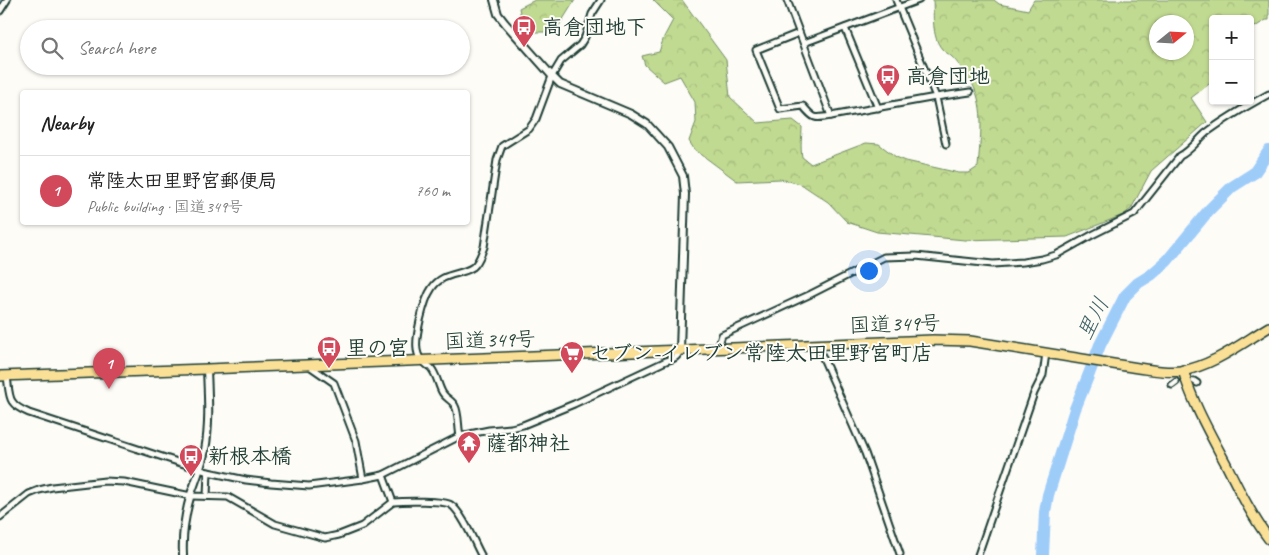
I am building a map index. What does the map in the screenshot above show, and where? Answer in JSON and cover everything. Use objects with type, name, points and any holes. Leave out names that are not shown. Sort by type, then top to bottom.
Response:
[{"type":"main road","name":"国道349号","points":[[4,376],[956,340],[1160,371],[1182,370],[1204,364],[1223,355],[1269,327]]},
{"type":"main road","points":[[1182,370],[1188,388],[1246,503],[1269,539]]},
{"type":"street","points":[[0,12],[7,0]]},
{"type":"street","points":[[4,376],[13,403],[18,408],[208,472],[246,480],[309,486],[383,475],[460,436],[522,425],[574,404],[679,355],[685,194],[683,176],[668,147],[647,124],[631,114],[560,84],[505,23],[498,14],[494,0]]},
{"type":"street","points":[[460,436],[456,407],[443,394],[432,369],[418,355],[417,336],[426,298],[433,286],[442,279],[448,275],[468,270],[480,258],[484,247],[497,160],[502,146],[529,129],[536,119],[552,76],[561,61],[580,45],[585,37],[592,14],[601,0]]},
{"type":"street","points":[[787,0],[831,116]]},
{"type":"street","points":[[896,0],[936,97],[946,144]]},
{"type":"street","points":[[804,43],[919,0]]},
{"type":"street","points":[[845,28],[878,108]]},
{"type":"street","points":[[799,33],[756,50],[780,108],[803,106],[812,118],[817,119],[970,92]]},
{"type":"street","points":[[718,348],[722,335],[884,258],[916,256],[993,264],[1023,262],[1056,255],[1134,214],[1180,156],[1223,121],[1269,94]]},
{"type":"street","points":[[820,344],[819,349],[866,453],[900,554]]},
{"type":"street","points":[[978,555],[1034,393],[1051,354]]},
{"type":"street","points":[[308,365],[334,383],[356,441],[363,479]]},
{"type":"street","points":[[183,555],[187,512],[207,438],[207,369]]},
{"type":"street","points":[[207,496],[208,472]]},
{"type":"street","points":[[383,475],[392,502]]},
{"type":"street","points":[[0,517],[29,494],[39,490],[105,481],[124,482],[191,496],[228,497],[275,524],[325,538],[362,526],[392,502],[449,503],[457,510],[481,555]]},
{"type":"green space","points":[[535,0],[575,0],[555,32],[535,32],[521,17],[519,8]]},
{"type":"green space","points":[[653,0],[682,0],[726,60],[730,97],[758,123],[793,120],[802,127],[802,157],[811,164],[866,143],[879,144],[896,157],[906,161],[959,173],[969,173],[978,167],[981,135],[979,103],[970,80],[956,61],[938,44],[934,25],[933,0],[994,0],[999,4],[1028,10],[1034,0],[1269,0],[1269,20],[1254,28],[1254,15],[1209,15],[1209,84],[1191,98],[1207,122],[1151,171],[1131,209],[1123,215],[1067,237],[965,240],[877,232],[847,222],[828,202],[801,184],[780,179],[737,181],[694,149],[689,141],[696,122],[695,102],[680,76],[664,82],[645,65],[642,56],[659,52],[673,20]]},
{"type":"waterway","name":"里川","points":[[1043,555],[1045,512],[1048,495],[1075,409],[1100,345],[1125,296],[1138,283],[1167,261],[1209,210],[1232,187],[1254,173],[1269,151]]},
{"type":"place","name":"高倉団地下","points":[[524,48]]},
{"type":"place","name":"高倉団地","points":[[888,97]]},
{"type":"place","name":"里の宮","points":[[329,369]]},
{"type":"place","name":"セブン-イレブン常陸太田里野宮町店","points":[[572,374]]},
{"type":"place","name":"常陸太田里野宮郵便局","points":[[109,389]]},
{"type":"place","name":"薩都神社","points":[[469,464]]},
{"type":"place","name":"新根本橋","points":[[191,477]]}]
